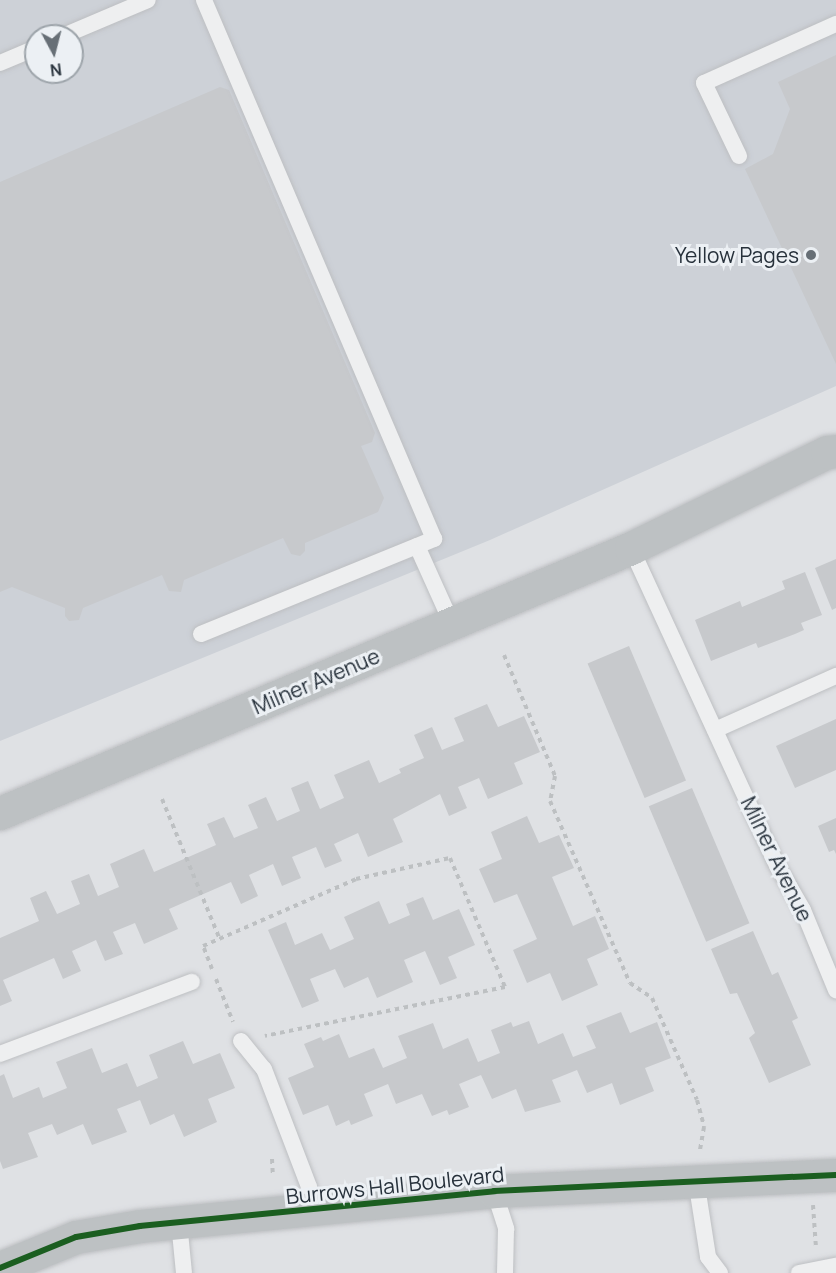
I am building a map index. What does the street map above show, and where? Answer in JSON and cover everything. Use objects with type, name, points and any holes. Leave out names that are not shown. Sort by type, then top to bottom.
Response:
[{"type":"main road","name":"Milner Avenue","points":[[0,813],[631,548],[833,448]]},
{"type":"main road","name":"Burrows Hall Boulevard","points":[[0,1268],[76,1237],[179,1222],[494,1191],[696,1180],[824,1176]]},
{"type":"lane","points":[[84,27],[148,0]]},
{"type":"lane","points":[[201,634],[434,539],[204,0]]},
{"type":"lane","points":[[740,156],[704,83],[836,24]]},
{"type":"lane","points":[[0,63],[24,53]]},
{"type":"lane","points":[[417,546],[452,624]]},
{"type":"lane","name":"Milner Avenue","points":[[631,548],[777,865],[803,910],[836,990]]},
{"type":"lane","points":[[716,730],[836,676]]},
{"type":"lane","points":[[0,1054],[192,982]]},
{"type":"lane","points":[[241,1041],[264,1069],[309,1187],[313,1210]]},
{"type":"lane","points":[[696,1180],[708,1257],[720,1273]]},
{"type":"lane","points":[[494,1191],[506,1229],[505,1273]]},
{"type":"lane","points":[[179,1222],[184,1273]]},
{"type":"lane","points":[[799,1273],[817,1267],[836,1266]]},
{"type":"path","points":[[504,655],[555,776],[550,801],[630,983],[652,998],[697,1100],[704,1127],[696,1180]]},
{"type":"path","points":[[162,799],[220,940]]},
{"type":"path","points":[[450,858],[505,987],[241,1041],[203,946],[357,879],[450,858]]},
{"type":"path","points":[[817,1267],[824,1176]]},
{"type":"shaded area","points":[[0,0],[836,0],[836,386],[490,540],[0,741]]},
{"type":"building","name":"Yellow Pages","points":[[836,55],[836,364],[745,169],[773,154],[790,109],[778,82]]},
{"type":"building","points":[[220,87],[229,90],[375,433],[372,442],[361,446],[384,498],[378,512],[305,543],[305,551],[300,556],[291,554],[283,538],[184,580],[181,592],[169,591],[162,575],[83,608],[79,620],[69,621],[65,616],[65,608],[12,587],[0,592],[0,182]]},
{"type":"building","points":[[836,559],[836,608],[832,610],[815,568]]},
{"type":"building","points":[[805,572],[822,615],[801,623],[804,630],[795,634],[758,648],[756,643],[711,661],[695,620],[740,601],[742,607],[785,589],[782,581]]},
{"type":"building","points":[[629,646],[686,780],[645,798],[588,664]]},
{"type":"building","points":[[487,704],[498,727],[524,716],[540,752],[514,763],[523,784],[488,799],[479,778],[458,787],[467,808],[449,816],[440,794],[393,819],[403,842],[368,857],[358,833],[334,844],[342,861],[325,868],[316,847],[292,857],[301,878],[282,886],[273,864],[249,875],[258,896],[241,904],[231,882],[169,909],[178,929],[144,944],[135,923],[113,932],[123,954],[105,961],[96,940],[72,951],[81,971],[63,979],[54,958],[3,980],[12,1001],[0,1006],[0,938],[39,921],[30,898],[46,891],[57,914],[80,904],[71,881],[89,874],[98,896],[119,887],[110,864],[144,849],[154,872],[216,845],[207,824],[224,817],[234,838],[258,828],[248,805],[266,797],[277,821],[300,811],[291,788],[308,781],[320,809],[344,798],[334,775],[369,760],[379,783],[401,773],[399,769],[424,758],[414,735],[432,727],[442,750],[464,741],[454,718]]},
{"type":"building","points":[[836,719],[836,770],[795,788],[776,746]]},
{"type":"building","points":[[692,788],[749,923],[706,942],[649,806]]},
{"type":"building","points":[[527,816],[539,843],[559,835],[574,868],[552,877],[573,926],[595,916],[609,949],[587,959],[598,985],[562,1001],[550,973],[527,983],[513,950],[537,939],[517,894],[494,903],[479,869],[502,859],[491,832]]},
{"type":"building","points":[[836,818],[836,854],[834,850],[829,852],[818,826]]},
{"type":"building","points":[[423,897],[433,920],[459,909],[475,945],[448,957],[457,978],[440,985],[425,951],[404,960],[413,982],[377,998],[368,977],[344,988],[335,969],[310,979],[319,1001],[302,1008],[268,930],[286,922],[295,945],[322,933],[330,950],[354,939],[344,917],[379,901],[389,924],[410,915],[406,904]]},
{"type":"building","points":[[753,931],[772,975],[778,972],[798,1018],[792,1021],[811,1065],[769,1083],[749,1038],[755,1033],[737,993],[730,994],[711,949]]},
{"type":"building","points":[[621,1012],[630,1033],[657,1022],[671,1058],[645,1068],[654,1091],[620,1105],[612,1083],[587,1093],[577,1070],[552,1080],[561,1102],[525,1112],[516,1089],[492,1099],[481,1075],[459,1084],[469,1107],[449,1115],[447,1110],[432,1116],[422,1094],[396,1104],[388,1084],[364,1094],[373,1116],[351,1125],[349,1120],[336,1126],[328,1105],[303,1115],[288,1078],[314,1067],[304,1044],[321,1037],[323,1041],[339,1034],[349,1058],[374,1048],[383,1068],[407,1058],[398,1036],[433,1023],[443,1049],[468,1038],[478,1062],[500,1053],[491,1030],[511,1022],[513,1027],[529,1021],[538,1044],[563,1033],[573,1057],[596,1048],[586,1026]]},
{"type":"building","points":[[183,1041],[193,1064],[220,1053],[235,1088],[208,1099],[217,1122],[184,1137],[174,1114],[150,1125],[140,1100],[117,1109],[127,1132],[92,1145],[83,1124],[57,1135],[52,1124],[28,1133],[38,1157],[3,1169],[0,1161],[0,1076],[4,1074],[13,1098],[39,1087],[43,1098],[67,1088],[56,1062],[92,1048],[102,1073],[127,1063],[137,1087],[158,1078],[149,1055]]},
{"type":"cycle path","points":[[0,1268],[76,1237],[140,1226],[494,1191],[836,1175]]},
{"type":"place","name":"Yellow Pages","points":[[811,255]]}]
